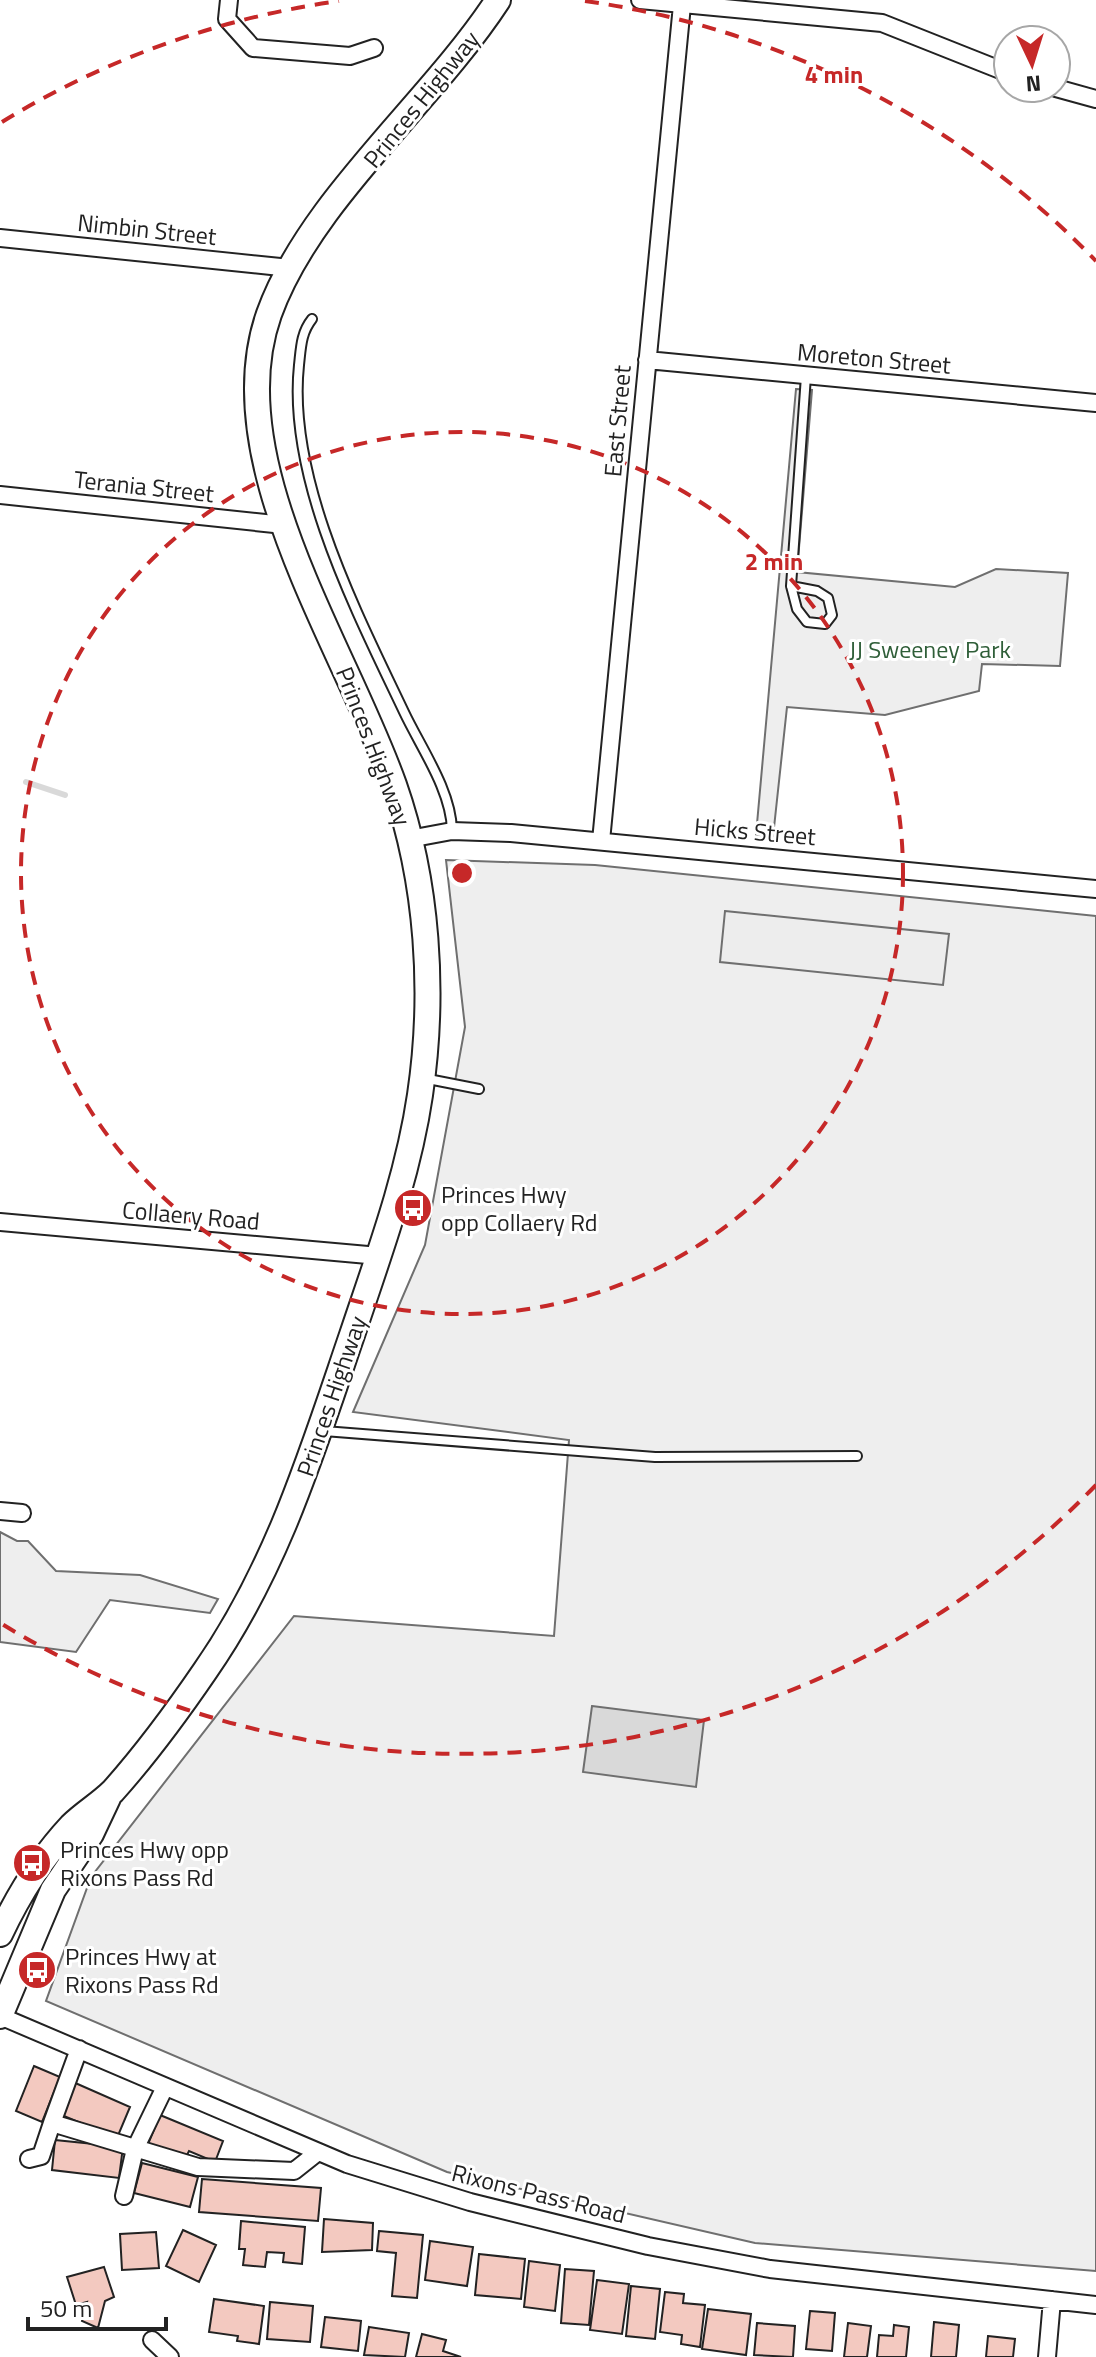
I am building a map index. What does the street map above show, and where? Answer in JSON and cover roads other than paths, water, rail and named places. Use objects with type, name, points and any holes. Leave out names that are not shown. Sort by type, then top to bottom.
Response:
[{"type":"main road","name":"Princes Highway","points":[[0,2016],[53,1890],[91,1834],[109,1796],[207,1669],[241,1614],[286,1525],[379,1256],[412,1137],[422,1078],[427,977],[422,913],[409,839],[377,742],[284,525],[261,448],[256,388],[264,331],[290,268],[334,204],[444,74],[498,0]]},
{"type":"main road","name":"Princes Highway","points":[[0,1934],[58,1841],[77,1820],[109,1796]]},
{"type":"street","points":[[229,0],[227,19],[253,48],[350,56],[374,48]]},
{"type":"street","points":[[640,0],[882,23],[992,67]]},
{"type":"street","name":"East Street","points":[[601,841],[682,5]]},
{"type":"street","points":[[1072,92],[1096,99]]},
{"type":"street","name":"Nimbin Street","points":[[0,238],[290,268]]},
{"type":"street","name":"Moreton Street","points":[[647,360],[1096,403]]},
{"type":"street","name":"Terania Street","points":[[0,495],[284,525]]},
{"type":"street","name":"Hicks Street","points":[[409,839],[452,831],[601,841],[1096,889]]},
{"type":"street","name":"Collaery Road","points":[[0,1222],[379,1256]]},
{"type":"street","points":[[0,1511],[22,1513]]},
{"type":"street","name":"Rixons Pass Road","points":[[0,2016],[318,2152],[470,2202],[648,2246],[770,2269],[1096,2305]]},
{"type":"street","points":[[29,2159],[41,2156],[79,2049]]},
{"type":"street","points":[[124,2196],[135,2149],[165,2087]]},
{"type":"street","points":[[52,2123],[198,2167],[294,2171],[318,2152]]},
{"type":"street","points":[[1047,2357],[1052,2300]]},
{"type":"street","points":[[152,2340],[170,2357]]},
{"type":"lane","points":[[312,319],[301,340],[297,417],[314,496],[345,578],[451,811],[452,831]]},
{"type":"lane","points":[[791,586],[817,591],[828,598],[832,615],[825,624],[807,622],[797,609],[791,586],[806,376]]},
{"type":"lane","points":[[422,1078],[479,1089]]},
{"type":"lane","points":[[320,1430],[655,1457],[857,1456]]},
{"type":"waterway","points":[[26,782],[65,795]]},
{"type":"place","name":"Princes Hwy opp Collaery Rd","points":[[413,1208]]},
{"type":"place","name":"Princes Hwy opp Rixons Pass Rd","points":[[32,1863]]},
{"type":"place","name":"Princes Hwy at Rixons Pass Rd","points":[[37,1970]]},
{"type":"park label","name":"JJ Sweeney Park","points":[[930,649]]}]
